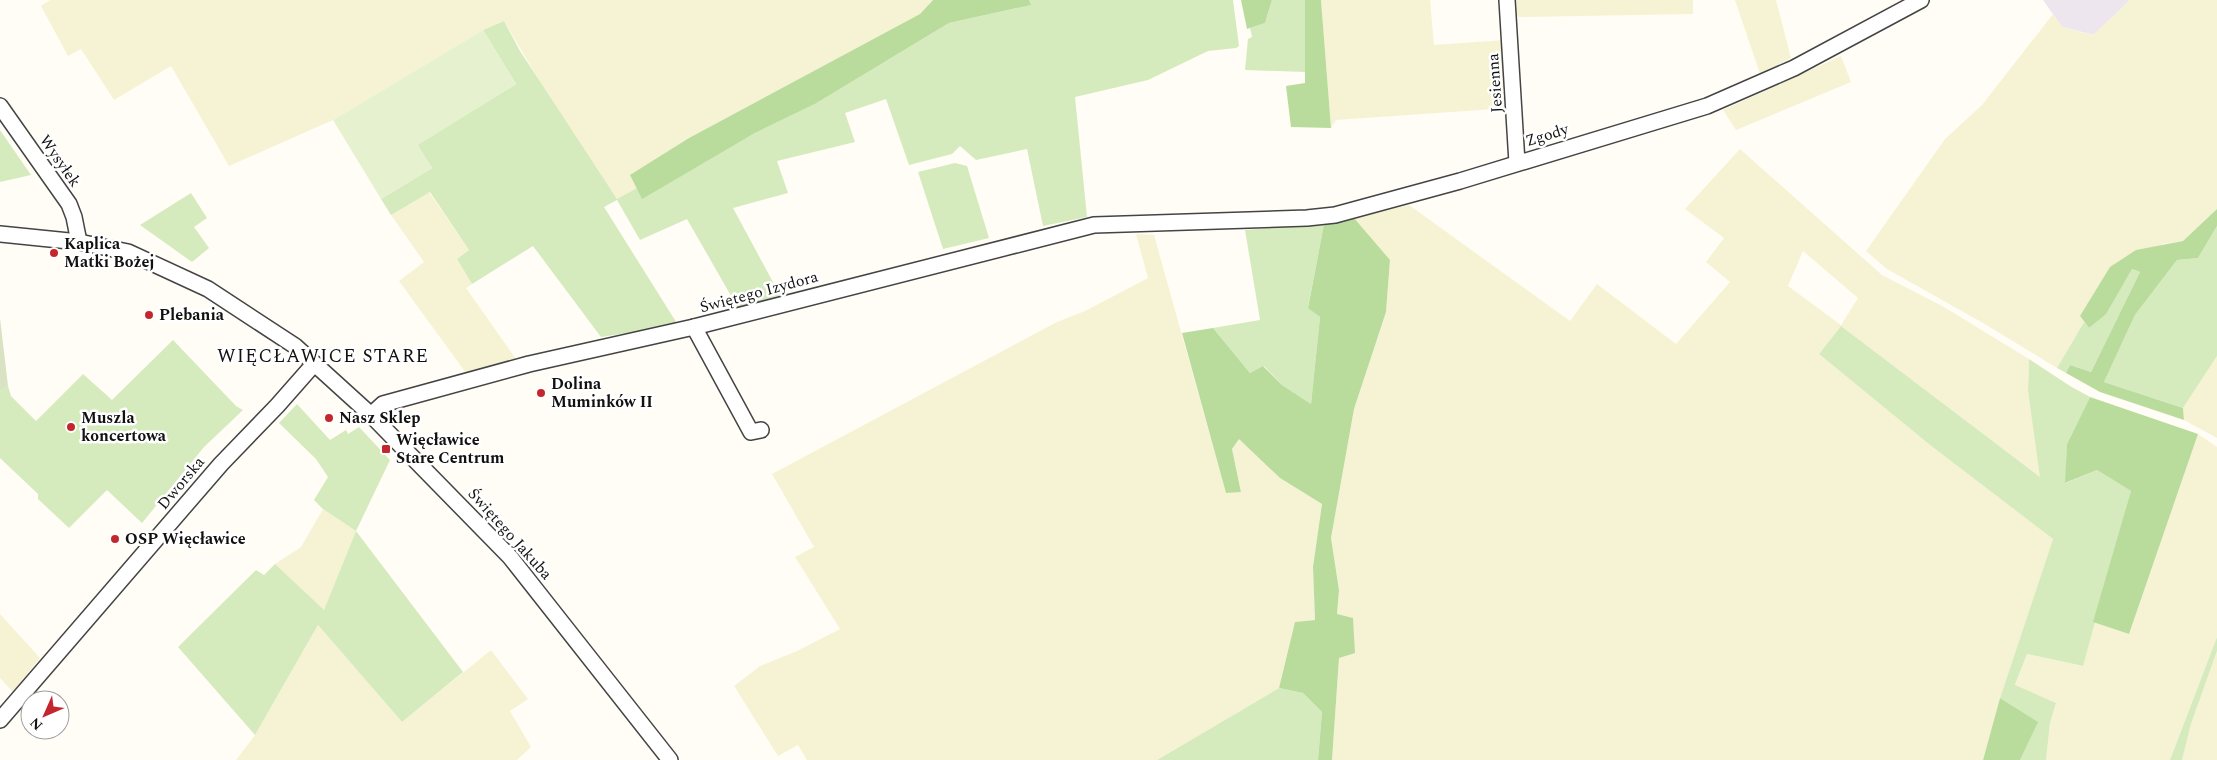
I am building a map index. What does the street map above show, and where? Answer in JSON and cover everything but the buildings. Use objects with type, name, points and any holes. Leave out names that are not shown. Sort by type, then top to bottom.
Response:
[{"type":"street","name":"Jesienna","points":[[1507,0],[1517,163]]},
{"type":"street","name":"Zgody","points":[[1161,222],[1307,218],[1335,215],[1460,181],[1630,131],[1707,106],[1794,68],[1921,0]]},
{"type":"street","name":"Wysyłek","points":[[0,106],[68,204],[74,217],[79,242]]},
{"type":"street","name":"Świętego Izydora","points":[[371,415],[383,404],[528,364],[694,327],[1094,225],[1161,222]]},
{"type":"street","name":"Świętego Jakuba","points":[[0,234],[79,242],[128,252],[208,289],[295,346],[371,415],[510,557],[670,760]]},
{"type":"street","points":[[694,327],[751,432],[761,430]]},
{"type":"street","name":"Dworska","points":[[0,720],[221,464],[277,406],[314,364]]},
{"type":"shaded area","points":[[50,0],[933,0],[920,14],[689,138],[631,175],[637,188],[617,199],[552,102],[504,21],[483,30],[333,120],[229,166],[171,66],[114,100],[81,49],[68,56],[41,6]]},
{"type":"shaded area","points":[[1321,0],[1430,0],[1434,45],[1505,40],[1510,108],[1336,120],[1331,128]]},
{"type":"shaded area","points":[[1511,0],[1693,0],[1693,14],[1520,17],[1512,16]]},
{"type":"shaded area","points":[[1735,0],[1776,0],[1791,58],[1760,74]]},
{"type":"shaded area","points":[[2043,0],[2130,0],[2094,35],[2062,27]]},
{"type":"shaded area","points":[[2130,0],[2217,0],[2217,209],[2183,241],[2163,244],[2080,316],[2084,322],[2057,368],[1983,323],[1887,269],[1866,251],[1945,139],[1982,105],[2053,14],[2062,27],[2093,35]]},
{"type":"shaded area","points":[[1841,56],[1851,82],[1736,130],[1723,110]]},
{"type":"shaded area","points":[[1740,149],[1882,275],[1944,307],[2029,359],[2028,391],[2041,478],[1841,326],[1819,354],[1930,445],[2053,539],[2000,698],[1983,760],[1332,760],[1339,658],[1337,614],[1339,590],[1331,538],[1354,409],[1386,312],[1390,261],[1354,218],[1409,205],[1570,321],[1597,284],[1676,344],[1730,282],[1706,262],[1724,238],[1685,209]],"holes":[[[1803,251],[1858,298],[1841,325],[1788,286]]]},
{"type":"shaded area","points":[[429,192],[469,250],[457,259],[472,284],[466,288],[516,359],[466,373],[399,281],[424,262],[391,215]]},
{"type":"shaded area","points":[[1136,234],[1154,235],[1226,493],[1241,491],[1232,449],[1239,438],[1280,478],[1322,504],[1313,567],[1315,620],[1295,622],[1279,688],[1157,760],[807,760],[798,745],[778,756],[734,686],[760,666],[797,651],[840,629],[795,557],[814,547],[772,474],[1057,322],[1085,311],[1148,278]]},
{"type":"shaded area","points":[[2217,356],[2217,438],[2184,420],[2183,408]]},
{"type":"shaded area","points":[[2198,434],[2217,447],[2217,637],[2170,760],[2046,760],[2050,723],[2056,703],[2015,686],[2027,654],[2082,666],[2093,622],[2129,634]]},
{"type":"shaded area","points":[[323,509],[356,531],[324,611],[275,564],[301,547]]},
{"type":"shaded area","points":[[0,614],[40,658],[13,692],[0,678]]},
{"type":"shaded area","points":[[318,625],[402,722],[491,650],[528,699],[510,711],[531,747],[517,760],[236,760],[255,735]]},
{"type":"shaded area","points":[[2217,651],[2217,760],[2182,760],[2191,724]]},
{"type":"green space","points":[[933,0],[1029,0],[1031,5],[949,23],[815,104],[755,133],[642,199],[630,175],[689,138],[920,14]]},
{"type":"green space","points":[[1029,0],[1233,0],[1239,46],[1236,48],[1208,51],[1148,80],[1075,97],[1087,217],[1043,226],[1027,149],[976,160],[960,146],[952,154],[909,165],[886,99],[845,113],[855,142],[777,161],[788,193],[733,208],[780,295],[738,308],[687,219],[640,240],[617,200],[604,207],[678,325],[601,337],[533,246],[472,284],[457,259],[469,250],[430,192],[391,215],[381,199],[432,168],[417,145],[516,84],[483,30],[504,21],[520,51],[617,199],[637,188],[642,198],[755,133],[815,104],[949,23],[1030,5]]},
{"type":"green space","points":[[1241,0],[1272,0],[1265,23],[1247,29]]},
{"type":"green space","points":[[1272,0],[1305,0],[1305,72],[1245,70],[1248,39],[1252,37],[1250,28],[1265,23]]},
{"type":"green space","points":[[1305,0],[1321,0],[1331,128],[1291,127],[1286,86],[1305,83]]},
{"type":"green space","points":[[483,30],[516,84],[418,145],[432,168],[381,199],[333,120]]},
{"type":"green space","points":[[0,130],[31,175],[0,182]]},
{"type":"green space","points":[[955,163],[967,166],[989,238],[943,249],[918,172]]},
{"type":"green space","points":[[191,193],[207,218],[194,227],[209,248],[192,262],[140,225]]},
{"type":"green space","points":[[2217,209],[2217,226],[2198,258],[2177,260],[2135,315],[2104,382],[2183,408],[2184,420],[2100,392],[2066,373],[2070,365],[2091,372],[2140,272],[2132,269],[2106,314],[2089,328],[2080,316],[2110,267],[2136,250],[2183,241]]},
{"type":"green space","points":[[1354,218],[1390,260],[1386,312],[1354,409],[1331,538],[1339,590],[1337,614],[1353,618],[1355,653],[1339,658],[1332,760],[1318,760],[1322,712],[1303,693],[1279,688],[1295,622],[1315,620],[1313,567],[1322,504],[1280,478],[1239,439],[1232,449],[1241,492],[1226,493],[1182,333],[1213,328],[1250,373],[1263,366],[1282,385],[1311,404],[1320,317],[1308,308],[1324,224]]},
{"type":"green space","points":[[1324,224],[1308,307],[1320,317],[1311,404],[1282,385],[1264,366],[1250,373],[1213,328],[1260,320],[1245,230]]},
{"type":"green space","points":[[2217,226],[2217,356],[2183,408],[2104,382],[2135,315],[2177,260],[2198,258]]},
{"type":"green space","points":[[2132,269],[2140,272],[2091,372],[2070,365],[2066,373],[2057,368],[2084,322],[2089,328],[2105,314]]},
{"type":"green space","points":[[0,318],[8,386],[0,391]]},
{"type":"green space","points":[[1841,326],[2040,477],[2028,391],[2029,359],[2090,397],[2067,444],[2066,483],[2097,470],[2131,491],[2083,666],[2027,654],[2015,685],[2056,703],[2050,723],[2046,760],[2020,760],[2037,722],[2000,698],[2053,539],[1930,445],[1819,354]]},
{"type":"green space","points":[[173,340],[236,406],[243,410],[204,447],[142,523],[107,490],[69,528],[38,499],[38,494],[0,458],[0,391],[8,386],[11,396],[36,421],[83,374],[112,400]]},
{"type":"green space","points":[[2090,397],[2198,434],[2129,634],[2093,622],[2131,491],[2097,470],[2065,483],[2067,444]]},
{"type":"green space","points":[[297,404],[330,440],[346,430],[348,434],[359,427],[390,460],[356,531],[323,509],[314,500],[328,477],[316,459],[279,423]]},
{"type":"green space","points":[[356,531],[463,672],[402,722],[318,625],[255,735],[178,647],[256,570],[264,575],[275,564],[324,610]]},
{"type":"green space","points":[[2217,637],[2217,651],[2191,724],[2182,760],[2170,760]]},
{"type":"green space","points":[[1279,688],[1303,693],[1322,712],[1318,760],[1157,760]]},
{"type":"green space","points":[[2000,698],[2038,722],[2020,760],[1983,760]]},
{"type":"place","name":"Kaplica Matki Bożej","points":[[54,253]]},
{"type":"place","name":"Plebania","points":[[149,315]]},
{"type":"place","name":"Dolina Muminków II","points":[[541,393]]},
{"type":"place","name":"Nasz Sklep","points":[[329,418]]},
{"type":"place","name":"Muszla koncertowa","points":[[71,427]]},
{"type":"place","name":"Więcławice Stare Centrum","points":[[386,449]]},
{"type":"place","name":"OSP Więcławice","points":[[115,539]]},
{"type":"district","name":"WIĘCŁAWICE STARE","points":[[323,356]]}]
